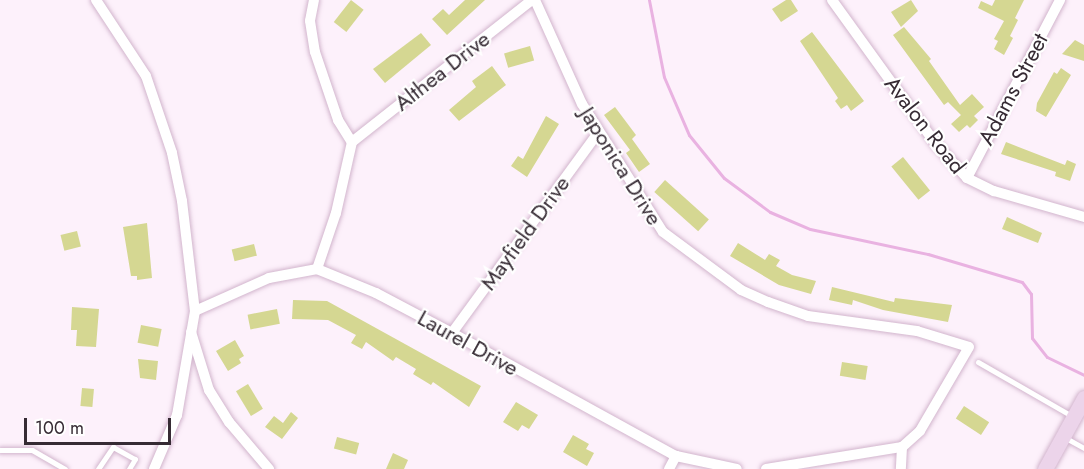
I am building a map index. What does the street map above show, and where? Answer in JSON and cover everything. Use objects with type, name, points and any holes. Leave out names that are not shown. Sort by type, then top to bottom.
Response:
[{"type":"main road","points":[[1049,467],[1080,407]]},
{"type":"street","points":[[96,0],[131,50],[157,105],[182,201],[195,311],[190,329],[177,415],[154,469]]},
{"type":"street","points":[[195,311],[269,278],[317,268],[336,213],[352,142],[338,120],[315,52],[310,21],[314,0]]},
{"type":"street","name":"Althea Drive","points":[[352,142],[534,0]]},
{"type":"street","name":"Japonica Drive","points":[[534,0],[598,133],[663,232],[741,290],[808,316],[917,331],[969,347],[920,431],[902,447]]},
{"type":"street","name":"Avalon Road","points":[[832,0],[935,142],[967,178],[994,191],[1084,217]]},
{"type":"street","name":"Adams Street","points":[[967,178],[1059,0]]},
{"type":"street","name":"Mayfield Drive","points":[[452,333],[598,133]]},
{"type":"street","name":"Laurel Drive","points":[[317,268],[376,293],[676,456],[737,469]]},
{"type":"street","points":[[190,329],[209,390],[229,422],[269,469]]},
{"type":"street","points":[[766,469],[902,447],[901,469]]},
{"type":"street","points":[[669,469],[676,456]]},
{"type":"lane","points":[[978,362],[1080,407]]},
{"type":"lane","points":[[1063,436],[1084,447]]},
{"type":"lane","points":[[98,469],[113,447],[135,459],[129,469]]},
{"type":"lane","points":[[0,450],[32,450],[65,469]]},
{"type":"building","points":[[351,0],[364,10],[346,32],[334,22]]},
{"type":"building","points":[[465,0],[485,0],[447,35],[432,19],[443,9],[449,15]]},
{"type":"building","points":[[786,0],[791,0],[798,11],[781,22],[772,9]]},
{"type":"building","points":[[911,0],[918,11],[901,27],[891,12]]},
{"type":"building","points":[[995,0],[1024,0],[1015,18],[1018,20],[1010,36],[1013,38],[1004,55],[994,49],[998,41],[994,39],[1004,21],[978,8],[981,1],[992,6]]},
{"type":"building","points":[[904,27],[931,59],[929,61],[960,105],[972,94],[984,107],[974,116],[978,120],[970,128],[967,125],[959,132],[951,124],[961,115],[948,102],[944,105],[893,35]]},
{"type":"building","points":[[812,32],[864,101],[851,111],[847,105],[841,109],[835,101],[838,98],[800,41]]},
{"type":"building","points":[[421,33],[431,45],[385,83],[373,69]]},
{"type":"building","points":[[1075,40],[1084,45],[1084,61],[1062,54]]},
{"type":"building","points":[[530,46],[534,60],[508,68],[504,53]]},
{"type":"building","points":[[492,66],[506,85],[459,121],[449,110],[476,87],[472,81]]},
{"type":"building","points":[[1061,68],[1071,75],[1046,117],[1036,111],[1037,103],[1054,72],[1057,74]]},
{"type":"building","points":[[615,107],[636,135],[632,139],[650,164],[639,172],[626,153],[630,150],[604,115]]},
{"type":"building","points":[[546,116],[559,124],[527,177],[511,166],[518,156],[523,159]]},
{"type":"building","points":[[1006,142],[1065,165],[1067,160],[1076,164],[1070,181],[1055,176],[1056,172],[1001,154]]},
{"type":"building","points":[[903,157],[930,190],[918,200],[891,166]]},
{"type":"building","points":[[665,180],[709,219],[698,231],[654,192]]},
{"type":"building","points":[[1007,217],[1042,233],[1038,243],[1002,229]]},
{"type":"building","points":[[147,223],[152,278],[137,280],[137,276],[131,276],[123,227]]},
{"type":"building","points":[[77,231],[81,247],[64,251],[61,235]]},
{"type":"building","points":[[738,243],[765,260],[769,254],[780,260],[776,266],[792,275],[816,281],[811,294],[779,285],[730,256]]},
{"type":"building","points":[[254,244],[257,256],[235,261],[232,250]]},
{"type":"building","points":[[832,287],[894,302],[895,298],[952,305],[948,322],[883,310],[853,300],[852,305],[829,300]]},
{"type":"building","points":[[293,300],[327,301],[481,386],[469,407],[433,382],[431,385],[413,374],[416,369],[396,357],[393,361],[366,342],[362,349],[351,343],[356,335],[328,320],[292,319]]},
{"type":"building","points":[[72,307],[99,309],[96,347],[76,346],[77,330],[71,330]]},
{"type":"building","points":[[277,309],[280,324],[250,329],[248,315]]},
{"type":"building","points":[[141,325],[162,329],[158,347],[138,343]]},
{"type":"building","points":[[235,340],[244,356],[239,359],[241,363],[228,371],[216,351]]},
{"type":"building","points":[[138,359],[158,361],[156,380],[140,378]]},
{"type":"building","points":[[842,362],[868,366],[865,380],[840,376]]},
{"type":"building","points":[[248,384],[263,409],[251,416],[236,391]]},
{"type":"building","points":[[82,388],[94,389],[92,407],[80,406]]},
{"type":"building","points":[[516,402],[538,415],[529,429],[522,425],[518,431],[503,422]]},
{"type":"building","points":[[964,406],[989,422],[981,435],[956,419]]},
{"type":"building","points":[[291,412],[298,418],[282,439],[265,427],[274,416],[283,423]]},
{"type":"building","points":[[573,435],[589,444],[586,449],[594,453],[587,466],[563,452]]},
{"type":"building","points":[[337,437],[359,443],[356,455],[334,449]]},
{"type":"building","points":[[393,453],[408,460],[404,469],[386,469]]},
{"type":"waterway","points":[[649,0],[664,77],[689,135],[724,178],[770,212],[810,229],[928,254],[1022,282],[1031,294],[1032,338],[1047,357],[1084,375]]}]
